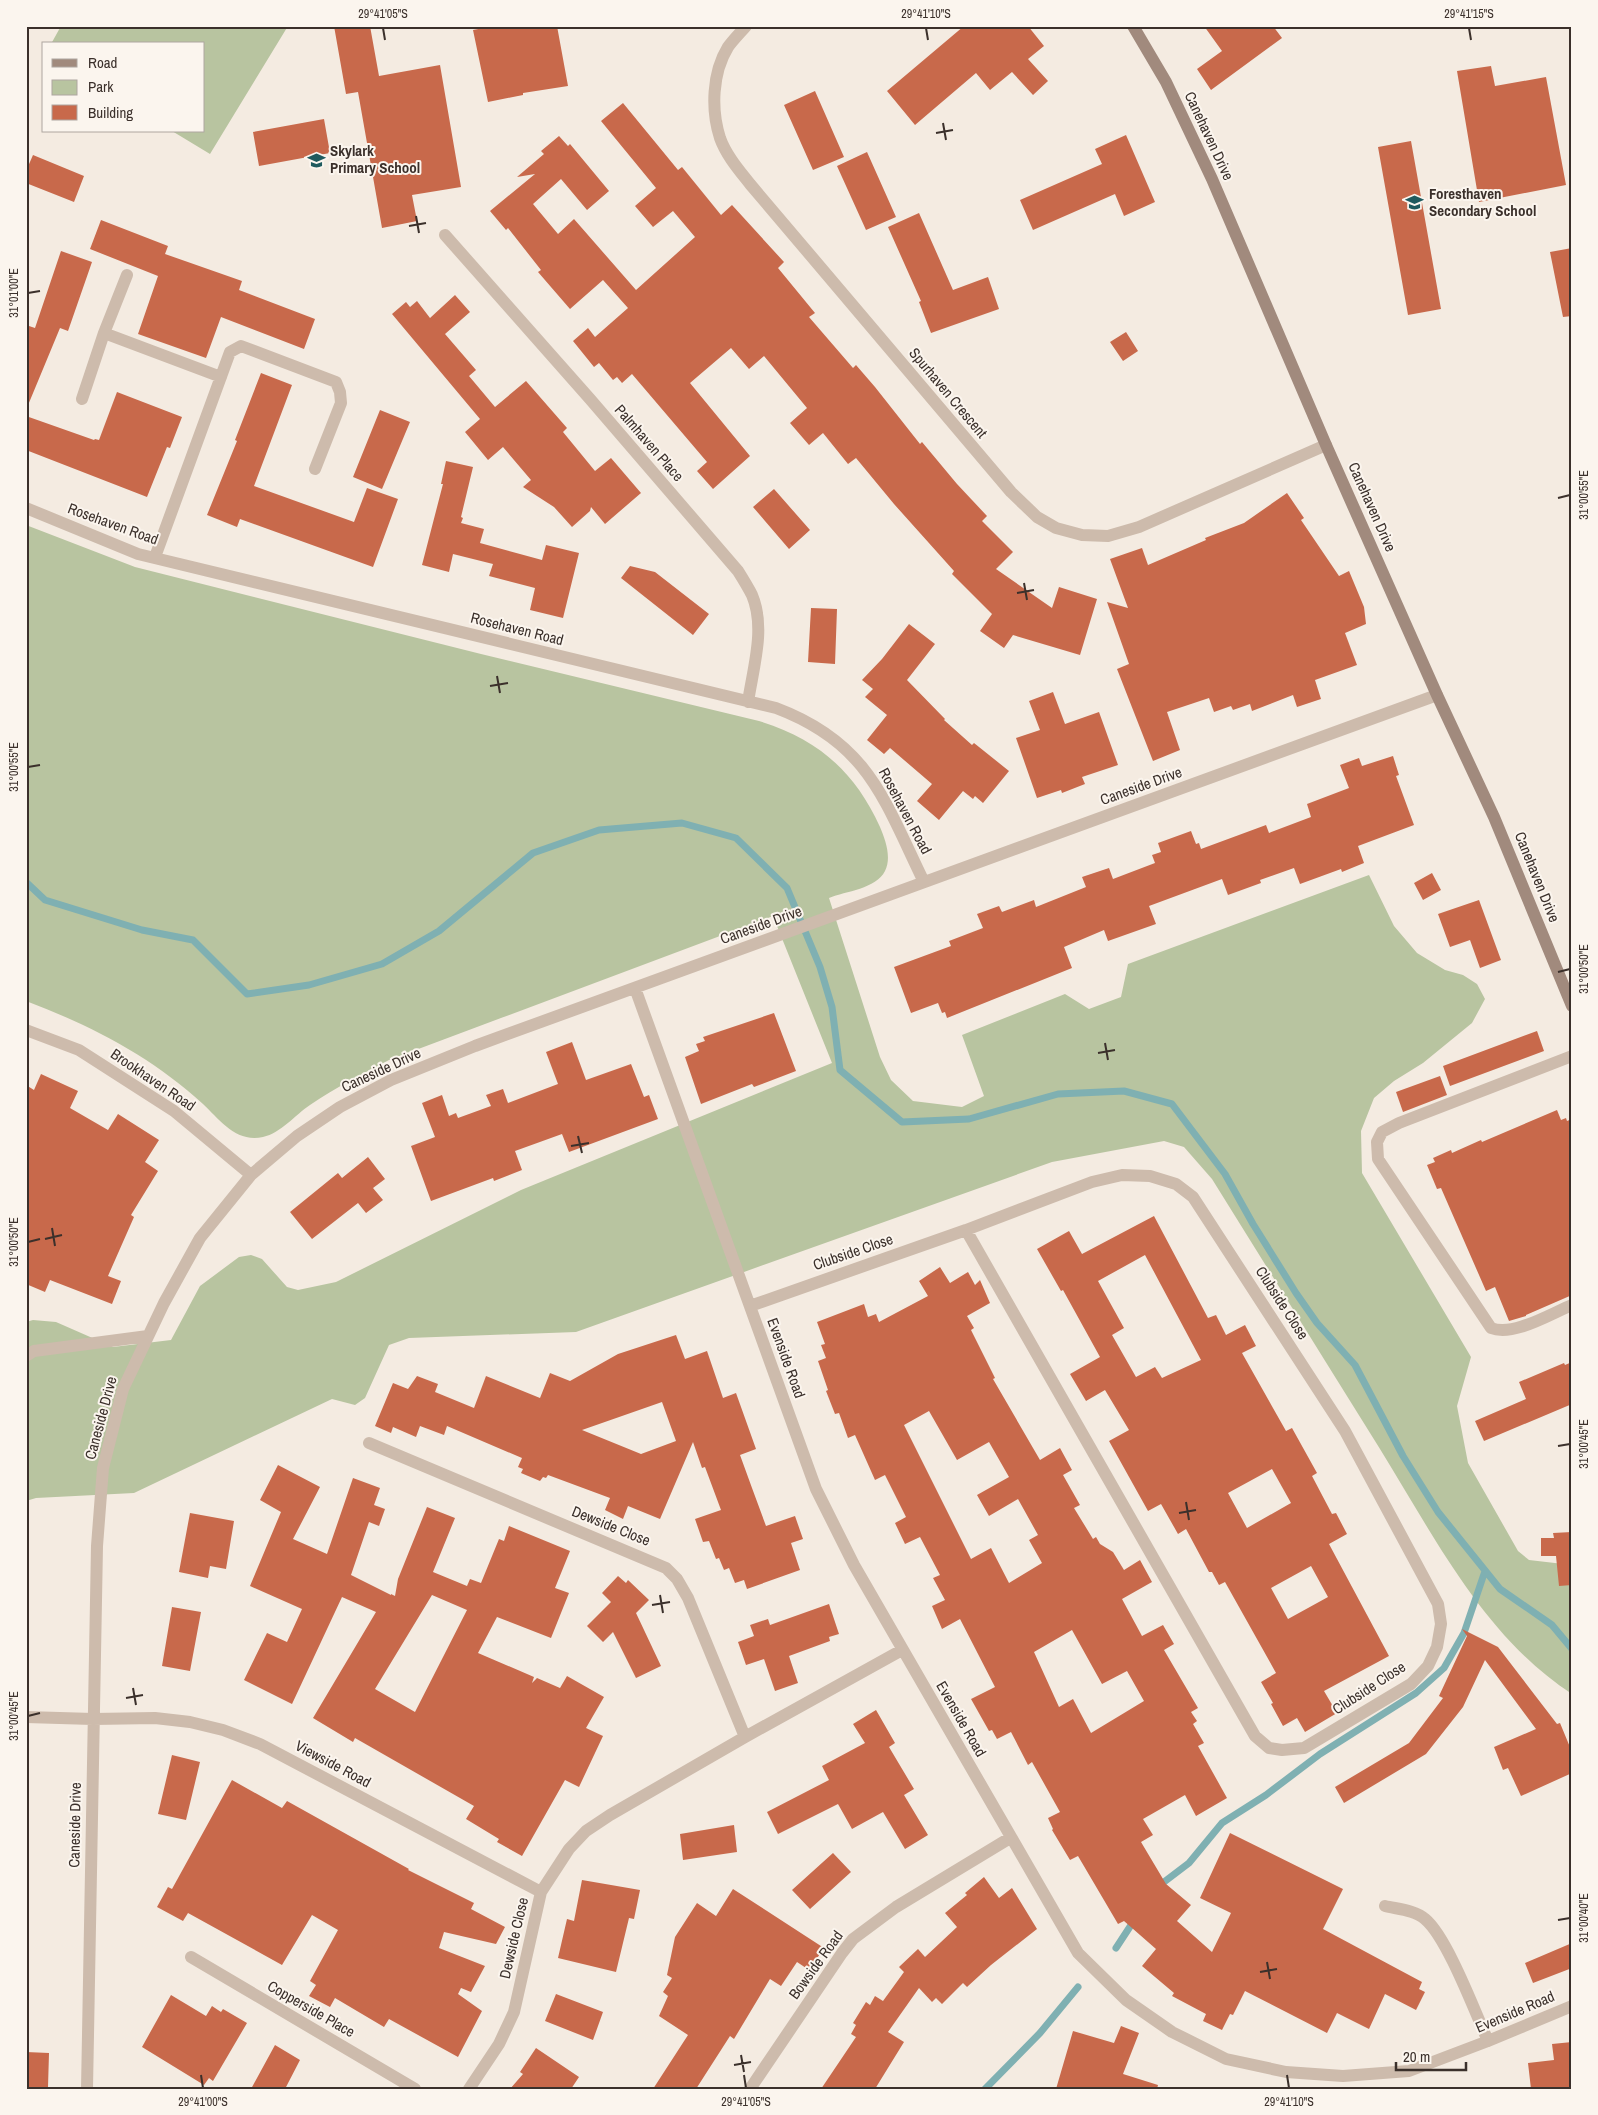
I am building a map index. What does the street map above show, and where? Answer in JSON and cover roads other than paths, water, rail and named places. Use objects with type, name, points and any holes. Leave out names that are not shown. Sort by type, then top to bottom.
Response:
[{"type":"street","name":"Spurhaven Crescent","points":[[746,26],[728,47],[718,67],[715,92],[716,115],[720,139],[730,158],[1011,492],[1037,517],[1056,528],[1082,535],[1108,536],[1139,527],[1326,445]]},
{"type":"street","name":"Canehaven Drive","points":[[1133,26],[1166,82],[1212,179],[1326,445],[1437,695],[1494,817],[1572,1006]]},
{"type":"street","name":"Palmhaven Place","points":[[445,235],[590,399],[738,572],[752,596],[758,620],[757,648],[748,702]]},
{"type":"street","points":[[82,399],[104,333],[126,276]]},
{"type":"street","points":[[104,333],[221,377]]},
{"type":"street","points":[[155,557],[230,352],[241,346],[336,382],[340,392],[341,403],[316,469]]},
{"type":"street","name":"Rosehaven Road","points":[[26,508],[138,554],[776,708],[802,719],[833,737],[850,752],[877,787],[924,882]]},
{"type":"street","name":"Caneside Drive","points":[[87,2089],[97,1546],[104,1468],[123,1389],[148,1336],[200,1238],[251,1175],[297,1136],[340,1107],[391,1080],[475,1046],[1437,695]]},
{"type":"street","name":"Evenside Road","points":[[635,988],[816,1489],[854,1565],[1078,1953],[1126,2000],[1172,2032],[1226,2059],[1286,2072],[1343,2076],[1409,2071],[1572,2006]]},
{"type":"street","name":"Brookhaven Road","points":[[26,1030],[79,1050],[174,1111],[251,1175]]},
{"type":"street","points":[[1572,1056],[1399,1123],[1382,1132],[1376,1150],[1378,1159],[1491,1328],[1500,1331],[1511,1330],[1572,1305]]},
{"type":"street","name":"Clubside Close","points":[[750,1306],[966,1230],[1092,1182],[1122,1175],[1150,1176],[1176,1184],[1193,1197],[1345,1432],[1438,1604],[1441,1624],[1437,1647],[1428,1666],[1411,1684],[1304,1748],[1282,1750],[1268,1748],[1255,1736],[966,1230]]},
{"type":"street","points":[[26,1356],[34,1351],[148,1336]]},
{"type":"street","name":"Dewside Close","points":[[369,1444],[666,1568],[677,1578],[688,1598],[745,1737]]},
{"type":"street","name":"Dewside Close","points":[[470,2089],[499,2044],[514,2012],[541,1892],[569,1849],[586,1831],[610,1815],[745,1737],[902,1650]]},
{"type":"street","name":"Viewside Road","points":[[26,1717],[155,1718],[190,1722],[223,1730],[260,1744],[541,1892]]},
{"type":"street","name":"Bowside Road","points":[[750,2089],[853,1939],[896,1907],[1010,1838]]},
{"type":"street","points":[[1385,1906],[1424,1918],[1438,1935],[1455,1967],[1488,2041]]},
{"type":"street","name":"Copperside Place","points":[[191,1957],[415,2089]]},
{"type":"waterway","points":[[26,882],[45,900],[142,930],[193,940],[247,994],[309,985],[382,964],[439,931],[533,853],[599,830],[682,823],[736,838],[787,888],[820,967],[832,1007],[840,1070],[902,1122],[969,1119],[1058,1094],[1124,1091],[1172,1104],[1225,1174],[1253,1224],[1317,1323],[1355,1365],[1403,1456],[1438,1512],[1500,1589],[1552,1625],[1572,1649]]},
{"type":"waterway","points":[[1160,1887],[1189,1863],[1222,1823],[1266,1795],[1320,1754],[1416,1693],[1444,1668],[1464,1633],[1485,1571]]},
{"type":"waterway","points":[[1116,1948],[1135,1919]]},
{"type":"waterway","points":[[985,2089],[1040,2033],[1078,1987]]},
{"type":"place","name":"Skylark Primary School","points":[[316,160]]},
{"type":"place","name":"Foresthaven Secondary School","points":[[1415,203]]}]
